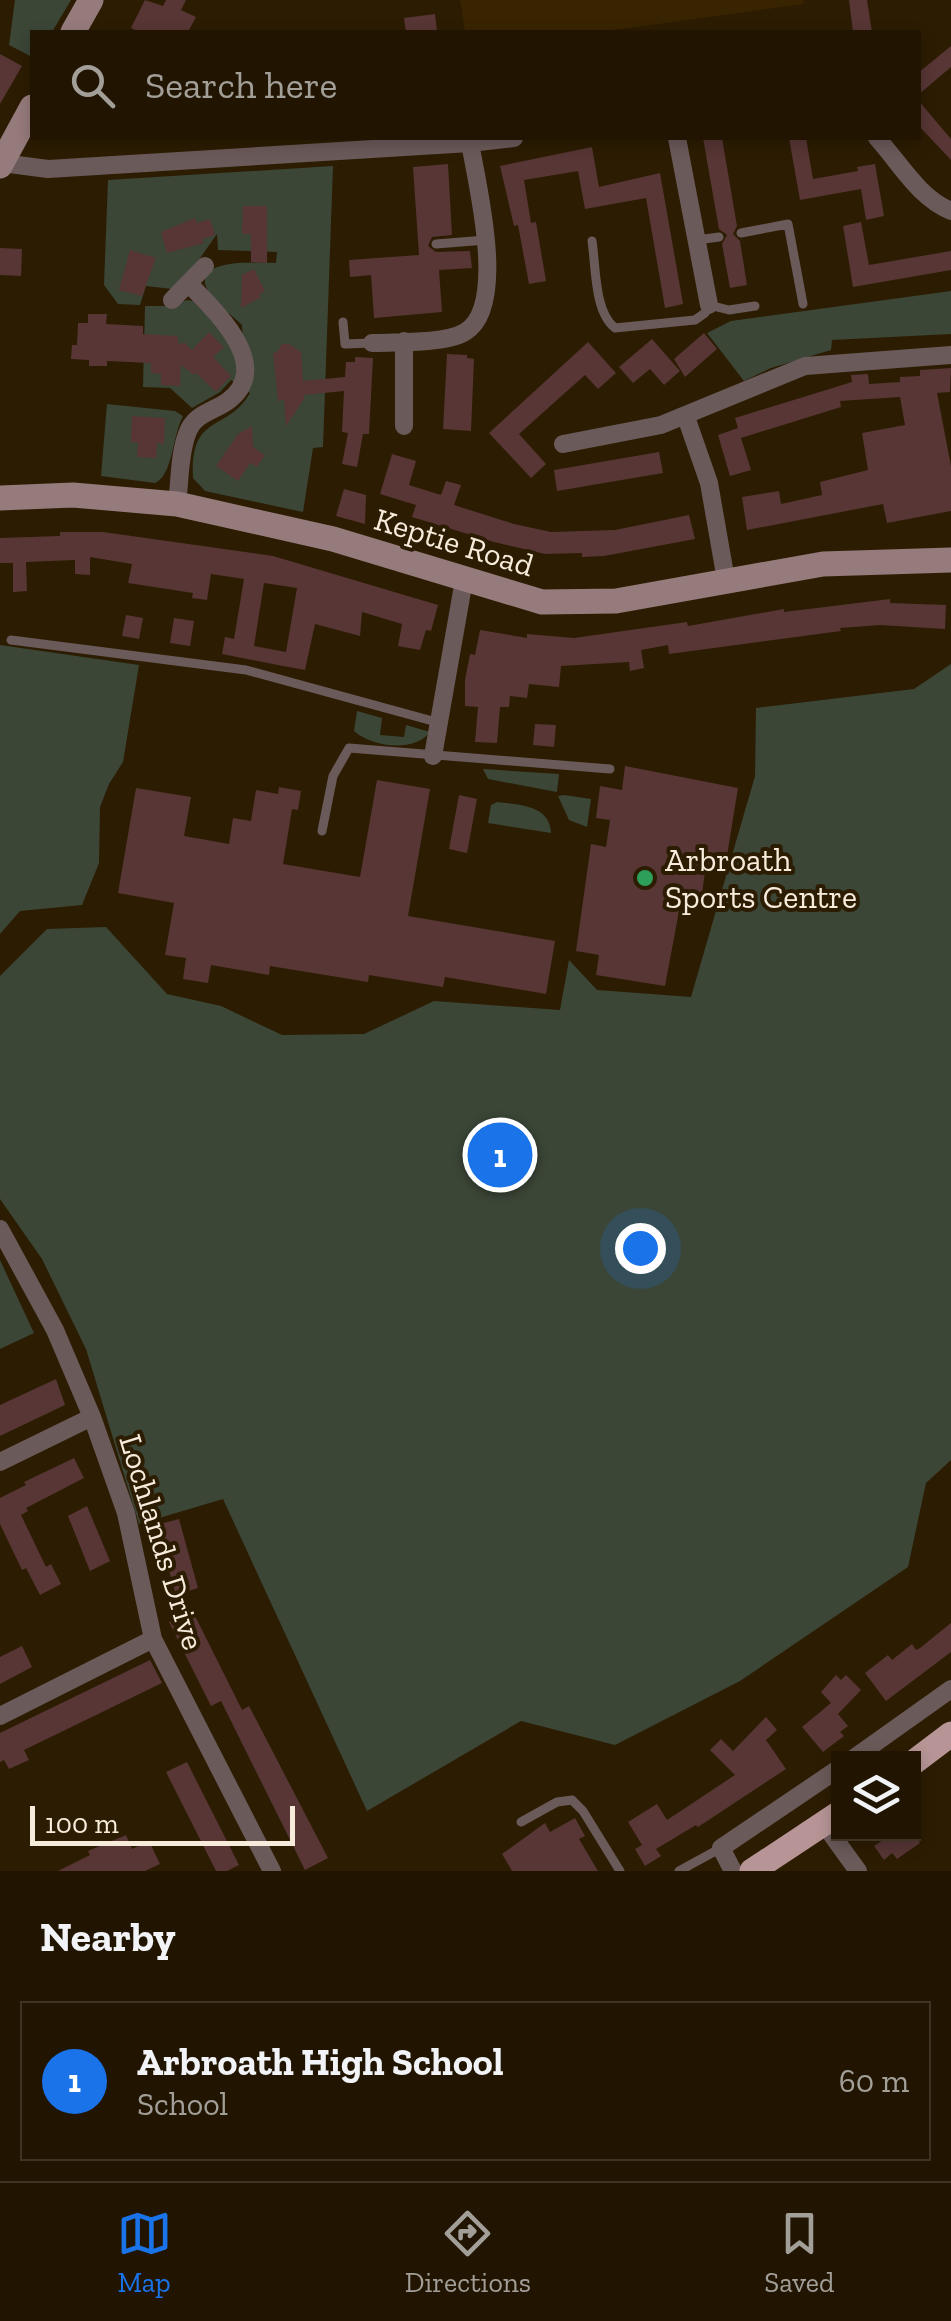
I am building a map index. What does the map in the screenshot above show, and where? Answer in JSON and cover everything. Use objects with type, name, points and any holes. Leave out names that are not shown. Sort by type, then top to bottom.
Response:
[{"type":"main road","points":[[74,30],[91,0]]},
{"type":"main road","points":[[1,165],[30,111]]},
{"type":"main road","name":"Keptie Road","points":[[0,498],[73,495],[177,504],[318,535],[542,602],[616,601],[823,564],[951,560]]},
{"type":"main road","points":[[921,1757],[951,1734]]},
{"type":"main road","points":[[752,1871],[831,1819]]},
{"type":"street","points":[[1,165],[48,169],[496,140]]},
{"type":"street","points":[[677,140],[708,305]]},
{"type":"street","points":[[879,140],[922,191],[938,206],[951,211]]},
{"type":"street","points":[[372,343],[455,336],[468,331],[479,319],[485,303],[486,240],[470,143]]},
{"type":"street","points":[[172,300],[206,266]]},
{"type":"street","points":[[177,504],[186,434],[196,419],[232,398],[245,374],[232,329],[189,284]]},
{"type":"street","points":[[404,341],[404,426]]},
{"type":"street","points":[[563,444],[686,418],[759,383],[806,366],[951,355]]},
{"type":"street","points":[[686,418],[709,482],[726,580]]},
{"type":"street","points":[[432,756],[464,580]]},
{"type":"street","name":"Lochlands Drive","points":[[0,1229],[55,1330],[92,1416],[126,1513],[153,1639],[272,1871]]},
{"type":"street","points":[[0,1462],[92,1416]]},
{"type":"street","points":[[0,1716],[153,1639]]},
{"type":"street","points":[[864,1751],[951,1690]]},
{"type":"street","points":[[733,1871],[721,1848],[831,1774]]},
{"type":"street","points":[[842,1841],[858,1871]]},
{"type":"lane","points":[[741,233],[788,224],[803,304]]},
{"type":"lane","points":[[695,240],[719,236]]},
{"type":"lane","points":[[436,244],[486,240]]},
{"type":"lane","points":[[592,241],[603,311],[615,328],[695,320],[705,314],[708,305],[729,310],[755,306]]},
{"type":"lane","points":[[343,322],[345,344],[372,343]]},
{"type":"lane","points":[[11,640],[246,670],[440,723]]},
{"type":"lane","points":[[322,831],[332,776],[349,748],[610,770]]},
{"type":"lane","points":[[521,1822],[557,1802],[572,1800],[620,1871]]},
{"type":"lane","points":[[679,1871],[721,1848]]},
{"type":"shaded area","points":[[460,0],[803,0],[804,4],[614,30],[465,30]]},
{"type":"green space","points":[[15,0],[71,0],[53,30],[30,30],[30,56],[9,45]]},
{"type":"green space","points":[[333,166],[323,447],[313,448],[303,512],[205,491],[193,478],[197,442],[250,393],[246,390],[242,325],[215,300],[205,280],[208,272],[229,264],[276,263],[277,252],[218,250],[217,234],[172,289],[146,286],[140,305],[118,304],[104,285],[108,180]]},
{"type":"green space","points":[[951,291],[951,334],[832,340],[831,350],[771,368],[744,381],[707,333],[731,321]]},
{"type":"green space","points":[[193,301],[227,337],[238,370],[236,383],[231,380],[220,392],[192,408],[170,388],[143,387],[145,306],[169,306]]},
{"type":"green space","points":[[107,404],[175,411],[183,416],[169,464],[155,483],[101,476]]},
{"type":"green space","points":[[0,645],[139,665],[123,762],[100,807],[99,863],[82,905],[20,911],[0,934]]},
{"type":"green space","points":[[951,664],[951,1460],[926,1483],[908,1567],[740,1681],[615,1745],[521,1721],[367,1811],[223,1499],[139,1524],[86,1349],[42,1259],[0,1199],[0,976],[47,929],[106,927],[167,994],[221,1006],[282,1035],[364,1034],[434,1001],[560,1010],[569,960],[597,990],[691,997],[755,776],[756,708],[914,689]]},
{"type":"green space","points":[[357,711],[382,718],[380,735],[404,737],[406,725],[430,732],[423,739],[404,745],[371,741],[354,731]]},
{"type":"green space","points":[[483,769],[559,774],[557,792],[488,779]]},
{"type":"green space","points":[[558,796],[591,799],[587,827],[569,820]]},
{"type":"green space","points":[[497,802],[539,812],[551,833],[488,823],[491,805]]},
{"type":"green space","points":[[0,1260],[34,1333],[0,1349]]},
{"type":"building","points":[[145,0],[163,6],[166,0],[186,0],[181,10],[196,17],[189,30],[131,28]]},
{"type":"building","points":[[849,0],[867,0],[872,30],[853,30]]},
{"type":"building","points":[[435,14],[437,30],[406,30],[404,18]]},
{"type":"building","points":[[951,46],[951,67],[921,92],[921,71]]},
{"type":"building","points":[[0,54],[22,66],[0,104]]},
{"type":"building","points":[[921,104],[951,139],[951,160],[921,128]]},
{"type":"building","points":[[703,140],[722,140],[737,226],[733,234],[740,241],[747,285],[730,288],[722,244],[727,235],[719,229]]},
{"type":"building","points":[[789,140],[806,140],[813,179],[875,164],[884,216],[866,220],[861,189],[800,200]]},
{"type":"building","points":[[592,147],[599,187],[660,173],[683,304],[665,308],[646,198],[585,209],[578,171],[524,180],[546,281],[529,284],[518,225],[514,226],[500,166]]},
{"type":"building","points":[[448,164],[452,235],[432,237],[428,246],[436,252],[470,251],[472,268],[439,270],[442,312],[374,318],[371,275],[350,277],[349,260],[419,255],[413,167]]},
{"type":"building","points":[[243,206],[267,206],[267,263],[251,262],[251,234],[242,234]]},
{"type":"building","points":[[195,218],[197,223],[210,219],[215,235],[202,239],[204,243],[167,253],[161,232]]},
{"type":"building","points":[[861,222],[869,265],[951,251],[951,270],[853,287],[843,226]]},
{"type":"building","points":[[0,248],[22,249],[21,276],[0,275]]},
{"type":"building","points":[[130,250],[156,258],[142,296],[119,290]]},
{"type":"building","points":[[254,269],[265,291],[241,308],[242,275]]},
{"type":"building","points":[[88,314],[107,314],[106,324],[143,326],[143,334],[177,336],[179,344],[185,343],[192,350],[209,332],[224,347],[213,357],[231,376],[216,392],[181,365],[180,386],[161,385],[161,374],[151,373],[151,363],[107,361],[107,366],[89,366],[89,360],[71,359],[72,345],[77,345],[78,323],[88,323]]},
{"type":"building","points":[[704,333],[717,349],[685,377],[674,359]]},
{"type":"building","points":[[652,339],[680,371],[664,385],[650,369],[633,383],[619,367]]},
{"type":"building","points":[[588,342],[616,373],[598,389],[585,375],[519,434],[546,464],[531,478],[489,433]]},
{"type":"building","points":[[282,344],[301,352],[303,381],[345,377],[346,362],[355,362],[355,357],[373,358],[369,434],[363,434],[357,467],[342,464],[348,433],[342,432],[344,391],[304,395],[286,426],[284,400],[278,401],[273,353]]},
{"type":"building","points":[[447,354],[474,359],[471,431],[443,429]]},
{"type":"building","points":[[951,368],[950,392],[937,393],[951,466],[951,511],[887,523],[883,504],[747,530],[742,497],[779,491],[781,504],[822,495],[820,482],[868,470],[862,433],[905,425],[900,397],[840,401],[841,407],[741,438],[751,470],[730,476],[718,435],[738,428],[735,418],[852,382],[851,375],[868,374],[869,384],[900,382],[900,377],[920,376],[920,370]]},
{"type":"building","points":[[132,416],[165,418],[164,444],[157,443],[156,458],[137,457],[138,443],[131,442]]},
{"type":"building","points":[[252,426],[253,447],[265,455],[257,467],[250,463],[238,481],[216,466],[238,434]]},
{"type":"building","points":[[659,452],[663,473],[557,491],[554,470]]},
{"type":"building","points":[[392,454],[416,461],[409,485],[441,495],[446,481],[461,485],[454,505],[514,524],[551,532],[615,530],[689,515],[695,539],[582,557],[582,553],[545,554],[494,542],[412,517],[416,505],[380,494]]},
{"type":"building","points":[[344,489],[366,495],[365,524],[336,516]]},
{"type":"building","points":[[60,532],[103,532],[273,556],[438,605],[431,631],[426,630],[420,650],[398,646],[402,624],[362,612],[360,636],[315,624],[305,670],[283,666],[222,654],[225,637],[234,639],[244,579],[211,574],[207,600],[192,598],[193,593],[128,583],[132,564],[90,557],[90,575],[75,574],[75,560],[26,562],[27,591],[13,592],[13,563],[0,563],[0,538],[60,536]],"holes":[[[264,583],[297,588],[286,652],[254,646]]]},
{"type":"building","points":[[890,599],[890,603],[946,605],[945,629],[880,625],[840,628],[841,631],[669,654],[668,645],[641,650],[644,668],[630,671],[629,662],[561,666],[559,687],[529,684],[527,698],[510,696],[509,707],[500,707],[497,743],[475,742],[478,707],[465,706],[465,680],[480,630],[527,638],[527,634],[574,638],[687,622],[688,626],[784,609]]},
{"type":"building","points":[[126,615],[143,618],[139,639],[122,636]]},
{"type":"building","points":[[174,618],[194,621],[190,646],[170,643]]},
{"type":"building","points":[[535,724],[556,725],[554,747],[533,745]]},
{"type":"building","name":"Arbroath Sports Centre","points":[[625,766],[738,788],[724,874],[705,871],[702,894],[683,890],[665,986],[596,975],[599,955],[576,951],[591,844],[606,847],[610,820],[596,818],[600,786],[622,790]]},
{"type":"building","points":[[377,780],[430,789],[408,916],[555,941],[546,994],[445,977],[443,987],[369,975],[368,982],[270,966],[269,975],[211,965],[208,983],[183,979],[186,958],[165,955],[174,903],[118,893],[136,788],[191,797],[184,836],[229,844],[233,818],[251,821],[256,790],[278,794],[279,787],[301,791],[298,810],[292,809],[283,864],[360,877]]},
{"type":"building","points":[[459,795],[477,799],[467,853],[449,849]]},
{"type":"building","points":[[56,1379],[65,1405],[0,1436],[0,1405]]},
{"type":"building","points":[[74,1458],[84,1478],[26,1508],[28,1511],[21,1515],[46,1567],[51,1564],[61,1584],[40,1595],[26,1568],[22,1570],[0,1524],[0,1498]]},
{"type":"building","points":[[87,1506],[110,1561],[90,1571],[68,1516]]},
{"type":"building","points":[[179,1519],[198,1588],[176,1595],[156,1525]]},
{"type":"building","points":[[192,1610],[242,1710],[249,1706],[328,1858],[305,1870],[221,1701],[211,1706],[169,1622]]},
{"type":"building","points":[[951,1623],[951,1652],[886,1701],[865,1673],[888,1655],[892,1660],[912,1644],[916,1650],[920,1648]]},
{"type":"building","points":[[22,1646],[32,1667],[0,1684],[0,1657]]},
{"type":"building","points":[[150,1660],[162,1683],[24,1750],[29,1760],[9,1769],[4,1760],[0,1762],[0,1733]]},
{"type":"building","points":[[836,1675],[841,1680],[846,1675],[861,1690],[838,1714],[848,1726],[840,1732],[844,1736],[823,1752],[802,1727],[831,1703],[821,1692]]},
{"type":"building","points":[[766,1717],[777,1730],[766,1740],[786,1769],[698,1827],[656,1849],[661,1856],[645,1866],[635,1849],[642,1845],[628,1822],[657,1804],[667,1820],[735,1775],[710,1750],[721,1739],[733,1751]]},
{"type":"building","points":[[187,1762],[239,1865],[227,1871],[216,1871],[166,1772]]},
{"type":"building","points":[[575,1818],[585,1836],[579,1839],[598,1871],[512,1871],[502,1854],[545,1823],[550,1832]]},
{"type":"building","points":[[126,1835],[132,1849],[149,1841],[160,1864],[145,1871],[58,1871],[90,1855],[88,1851]]},
{"type":"building","points":[[882,1841],[920,1843],[897,1859],[892,1853],[884,1860],[874,1846]]},
{"type":"place","name":"Arbroath Sports Centre","points":[[645,878]]},
{"type":"place","name":"Arbroath High School","points":[[500,1155]]}]
